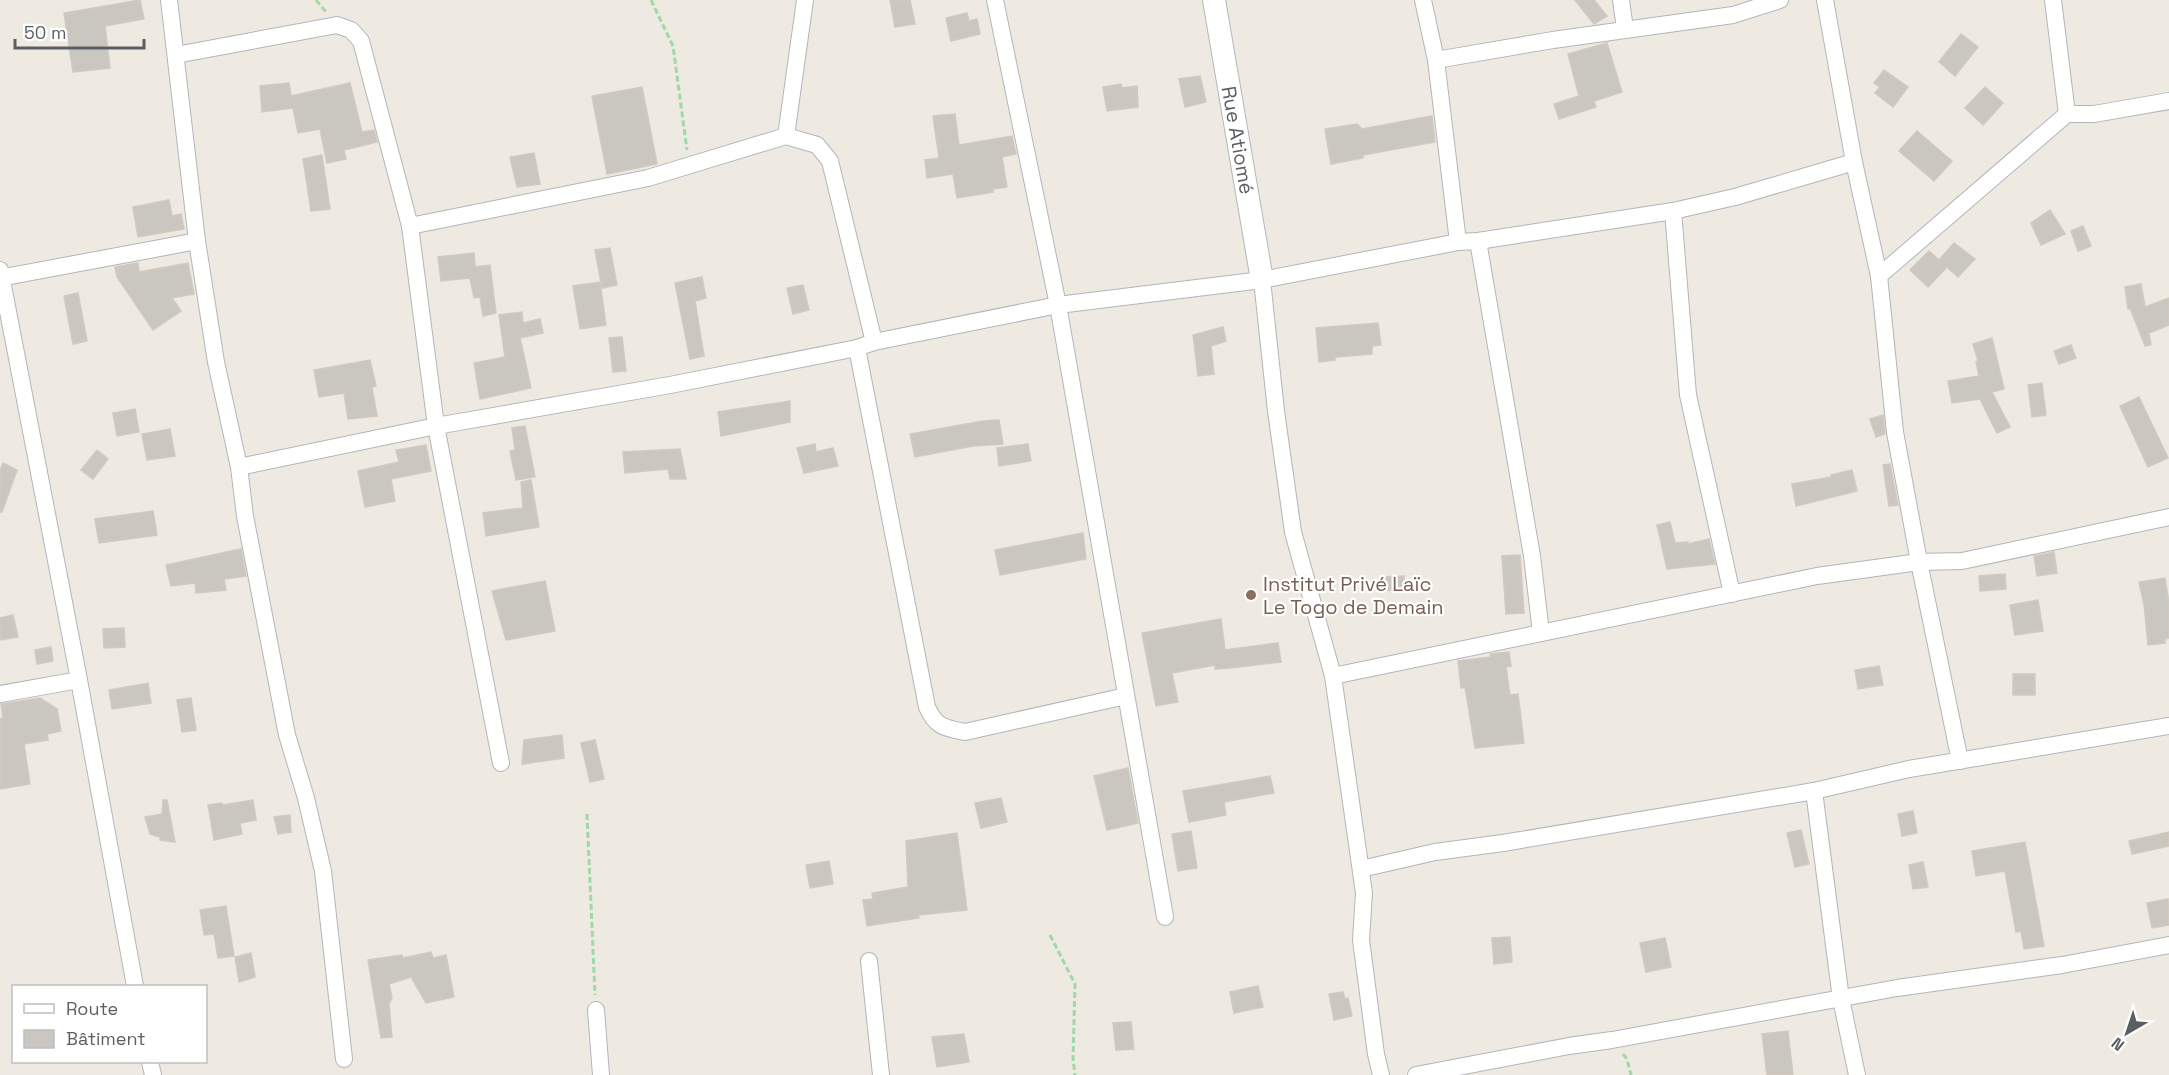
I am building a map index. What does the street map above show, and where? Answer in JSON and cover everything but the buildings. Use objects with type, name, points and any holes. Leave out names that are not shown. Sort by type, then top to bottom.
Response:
[{"type":"street","points":[[169,0],[197,241],[216,362],[239,467],[245,516],[287,735],[306,798],[323,871],[344,1059]]},
{"type":"street","points":[[786,136],[806,0]]},
{"type":"street","points":[[995,0],[1058,305],[1165,917]]},
{"type":"street","name":"Rue Atiomé","points":[[1214,0],[1262,280]]},
{"type":"street","points":[[1424,0],[1436,60],[1458,242]]},
{"type":"street","points":[[1621,0],[1625,29]]},
{"type":"street","points":[[1436,60],[1625,29],[1733,15],[1780,0]]},
{"type":"street","points":[[1825,0],[1854,162],[1879,276],[1895,432],[1960,761]]},
{"type":"street","points":[[2053,0],[2067,114]]},
{"type":"street","points":[[176,55],[337,25],[351,30],[361,41],[410,226],[436,426],[501,763]]},
{"type":"street","points":[[1879,276],[2067,114],[2094,114],[2169,101]]},
{"type":"street","points":[[410,226],[616,186],[689,167],[786,136],[817,145],[830,161],[874,342]]},
{"type":"street","points":[[239,467],[436,426],[857,348],[874,342],[1058,305],[1262,280],[1458,242],[1478,241],[1673,211],[1735,197],[1854,162]]},
{"type":"street","points":[[1673,211],[1688,395],[1732,594]]},
{"type":"street","points":[[135,985],[79,680],[1,276],[197,241]]},
{"type":"street","points":[[1478,241],[1532,556],[1540,633]]},
{"type":"street","points":[[1262,280],[1276,411],[1293,532],[1333,676],[1364,893],[1361,940],[1376,1054],[1381,1075]]},
{"type":"street","points":[[857,348],[927,706],[933,720],[944,728],[965,732],[1126,696]]},
{"type":"street","points":[[1333,676],[1817,576],[1919,562],[1962,561],[2169,518]]},
{"type":"street","points":[[0,694],[79,680]]},
{"type":"street","points":[[1361,869],[1435,852],[1503,843],[1814,791],[1909,769],[2169,726]]},
{"type":"street","points":[[1814,791],[1841,999],[1857,1075]]},
{"type":"street","points":[[1416,1075],[1897,988],[2062,965],[2169,945]]},
{"type":"street","points":[[869,961],[881,1075]]},
{"type":"street","points":[[596,1010],[601,1075]]},
{"type":"path","points":[[651,0],[673,46],[689,167]]},
{"type":"path","points":[[587,814],[596,1010]]},
{"type":"path","points":[[1050,935],[1075,984],[1073,1059],[1075,1075]]},
{"type":"path","points":[[1612,1040],[1628,1059],[1631,1075]]},
{"type":"place","name":"Institut Privé Laïc Le Togo de Demain","points":[[1251,595]]}]
